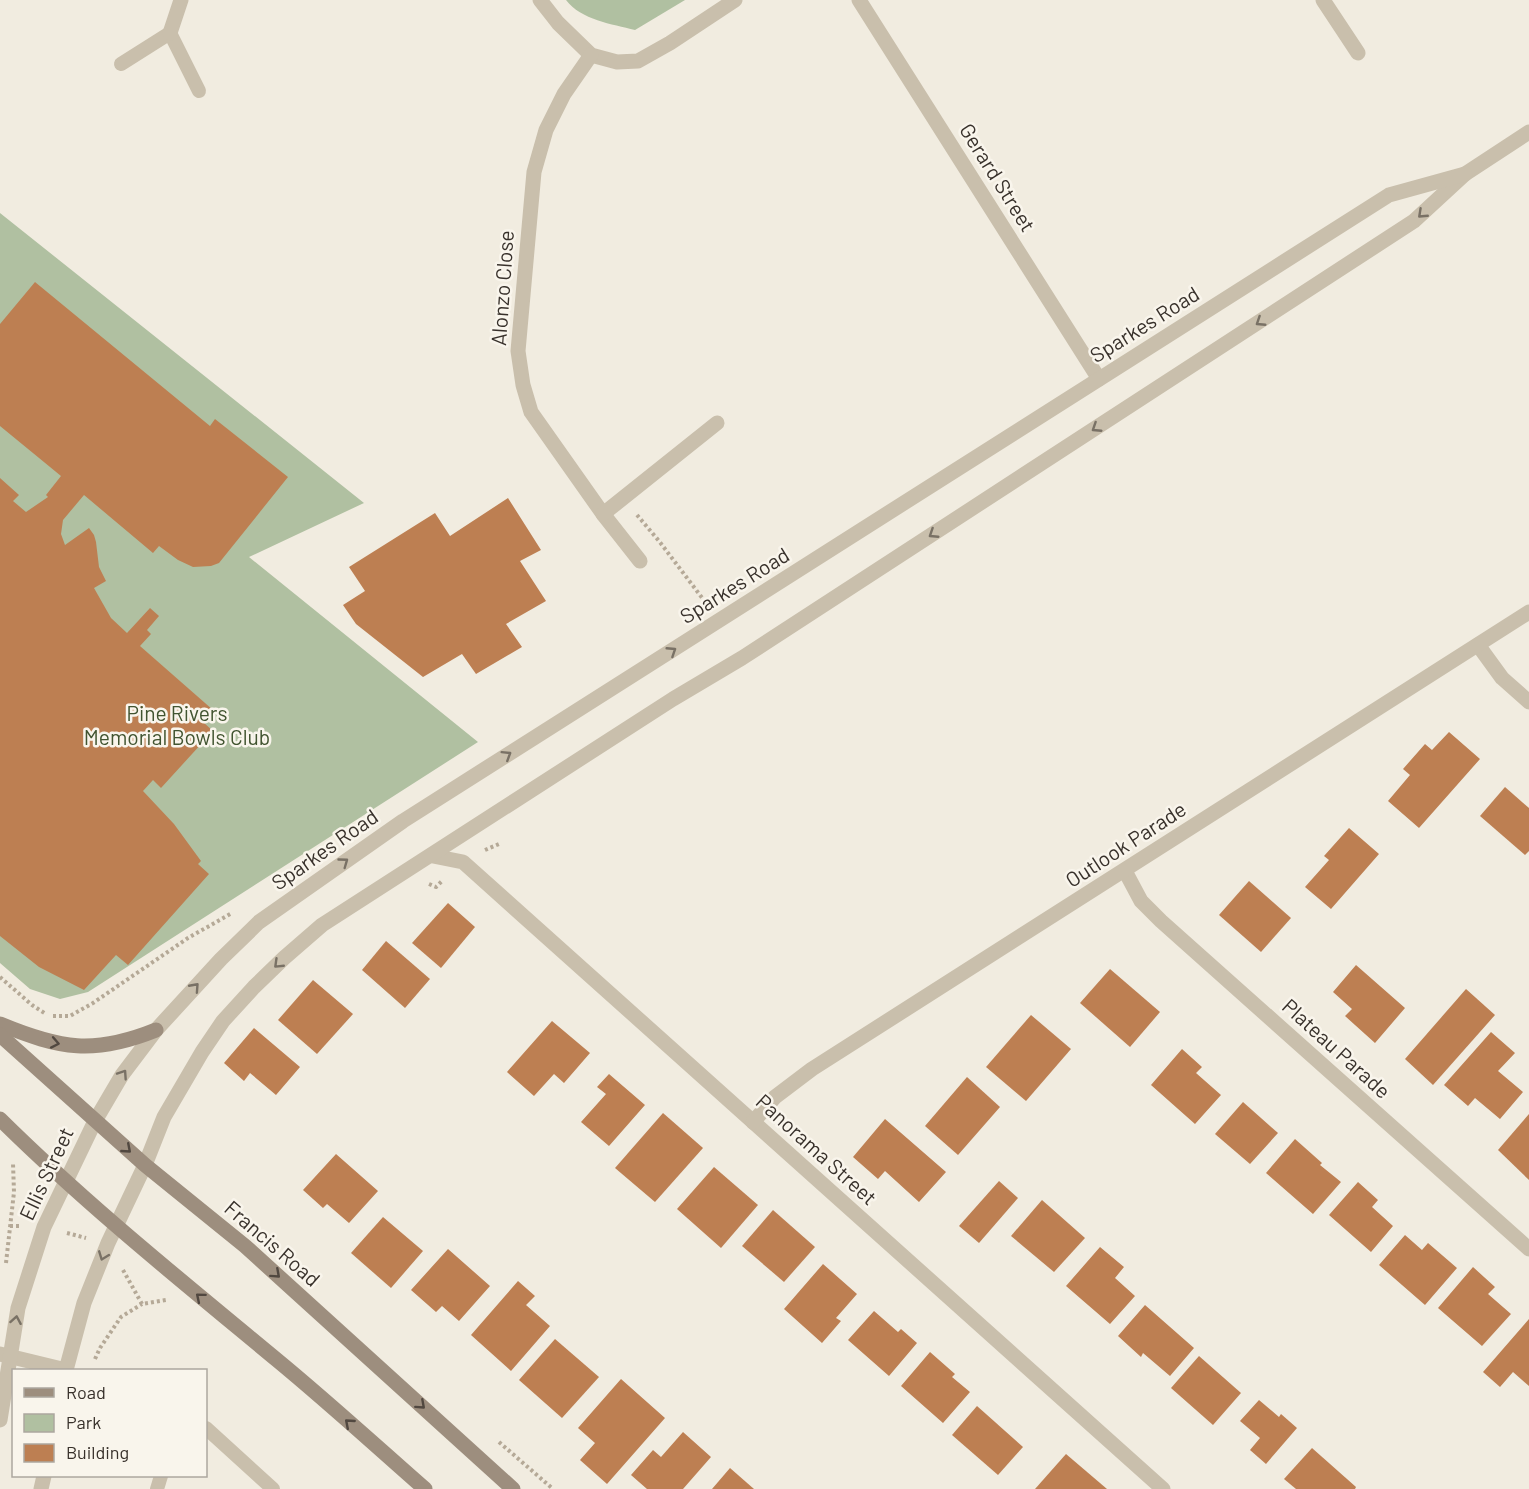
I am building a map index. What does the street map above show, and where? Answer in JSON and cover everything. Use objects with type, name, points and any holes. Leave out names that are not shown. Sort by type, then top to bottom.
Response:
[{"type":"main road","points":[[0,1024],[39,1040],[80,1047],[119,1043],[156,1030]]},
{"type":"main road","name":"Francis Road","points":[[0,1035],[145,1165],[245,1246],[513,1489]]},
{"type":"main road","points":[[0,1119],[66,1182],[425,1489]]},
{"type":"street","points":[[170,33],[181,0]]},
{"type":"street","points":[[540,0],[558,23],[591,55],[617,62],[638,61],[735,0]]},
{"type":"street","name":"Gerard Street","points":[[859,0],[1099,379]]},
{"type":"street","points":[[1323,0],[1358,53]]},
{"type":"street","name":"Alonzo Close","points":[[591,55],[564,94],[546,130],[534,172],[518,351],[523,385],[531,412],[603,514],[640,561]]},
{"type":"street","name":"Sparkes Road","points":[[145,1165],[169,1108],[223,1021],[284,958],[322,926],[433,856],[486,818],[673,699],[742,658],[1414,221],[1465,174],[1529,132]]},
{"type":"street","name":"Sparkes Road","points":[[95,1121],[122,1075],[156,1030],[220,959],[259,922],[403,820],[1389,195],[1465,174]]},
{"type":"street","points":[[603,514],[717,423]]},
{"type":"street","name":"Outlook Parade","points":[[753,1122],[775,1097],[812,1069],[1529,612]]},
{"type":"street","points":[[1478,645],[1502,678],[1529,702]]},
{"type":"street","name":"Panorama Street","points":[[433,856],[463,862],[1163,1489]]},
{"type":"street","name":"Plateau Parade","points":[[1125,871],[1141,901],[1161,921],[1529,1249]]},
{"type":"street","name":"Ellis Street","points":[[0,1419],[5,1355],[24,1289],[44,1227],[95,1121]]},
{"type":"street","points":[[67,1369],[84,1303],[145,1165]]},
{"type":"street","points":[[5,1355],[58,1369]]},
{"type":"lane","points":[[121,64],[170,33],[199,91]]},
{"type":"lane","points":[[207,1429],[273,1489]]},
{"type":"path","points":[[623,499],[659,541],[719,621]]},
{"type":"path","points":[[0,977],[44,1013],[56,1017],[69,1016],[93,1003],[188,938],[248,904],[259,922]]},
{"type":"path","points":[[6,1268],[14,1192],[12,1157]]},
{"type":"path","points":[[94,1363],[100,1348],[121,1317],[142,1304]]},
{"type":"path","points":[[490,1434],[553,1489]]},
{"type":"green space","points":[[566,0],[685,0],[635,30],[588,17],[572,7]]},
{"type":"green space","name":"Pine Rivers Memorial Bowls Club","points":[[0,213],[364,503],[249,557],[478,742],[88,992],[60,999],[30,989],[0,963]]},
{"type":"building","points":[[35,282],[210,426],[215,419],[288,477],[219,563],[211,566],[193,567],[178,560],[159,546],[153,553],[84,495],[63,520],[61,534],[65,545],[89,528],[94,535],[99,567],[106,581],[94,588],[111,618],[127,633],[150,608],[159,616],[147,630],[151,634],[140,646],[213,710],[203,722],[213,731],[161,788],[153,780],[143,791],[174,824],[201,861],[198,864],[209,874],[128,965],[116,955],[84,990],[39,967],[0,936],[0,478],[19,495],[13,501],[26,512],[48,497],[46,495],[61,476],[0,426],[0,324]]},
{"type":"building","points":[[508,498],[541,550],[520,561],[546,601],[506,624],[522,647],[476,674],[462,654],[423,677],[356,624],[343,605],[365,591],[349,567],[435,513],[450,536]]},
{"type":"building","points":[[1449,732],[1480,759],[1419,828],[1388,801],[1410,775],[1403,769],[1425,744],[1432,750]]},
{"type":"building","points":[[1505,787],[1529,808],[1529,851],[1525,855],[1480,816]]},
{"type":"building","points":[[1349,828],[1379,854],[1331,909],[1305,887],[1329,860],[1324,856]]},
{"type":"building","points":[[1249,881],[1291,918],[1261,952],[1219,915]]},
{"type":"building","points":[[448,903],[475,927],[441,968],[412,943]]},
{"type":"building","points":[[386,941],[430,979],[405,1008],[362,970]]},
{"type":"building","points":[[1356,965],[1405,1008],[1375,1043],[1345,1016],[1352,1009],[1333,992]]},
{"type":"building","points":[[1110,969],[1160,1012],[1130,1047],[1080,1003]]},
{"type":"building","points":[[313,980],[353,1014],[317,1054],[278,1020]]},
{"type":"building","points":[[1466,989],[1495,1015],[1433,1085],[1405,1059]]},
{"type":"building","points":[[1031,1015],[1071,1049],[1026,1101],[986,1067]]},
{"type":"building","points":[[552,1021],[590,1053],[564,1083],[554,1074],[534,1096],[507,1072]]},
{"type":"building","points":[[254,1028],[300,1067],[276,1095],[250,1073],[244,1081],[224,1063]]},
{"type":"building","points":[[1491,1032],[1515,1053],[1498,1071],[1523,1092],[1500,1119],[1475,1098],[1468,1106],[1444,1085]]},
{"type":"building","points":[[1182,1049],[1202,1067],[1196,1073],[1221,1095],[1195,1124],[1151,1085]]},
{"type":"building","points":[[609,1074],[645,1105],[609,1146],[581,1122],[606,1094],[597,1087]]},
{"type":"building","points":[[967,1077],[1000,1107],[958,1155],[925,1126]]},
{"type":"building","points":[[1243,1102],[1278,1133],[1250,1164],[1215,1134]]},
{"type":"building","points":[[663,1113],[703,1148],[655,1202],[615,1168]]},
{"type":"building","points":[[1529,1114],[1529,1180],[1498,1150]]},
{"type":"building","points":[[885,1119],[946,1172],[919,1202],[885,1171],[878,1179],[853,1157]]},
{"type":"building","points":[[1295,1139],[1322,1163],[1320,1165],[1341,1182],[1313,1214],[1266,1173]]},
{"type":"building","points":[[336,1154],[378,1191],[349,1223],[327,1204],[323,1208],[303,1190]]},
{"type":"building","points":[[714,1167],[758,1205],[721,1248],[677,1209]]},
{"type":"building","points":[[999,1181],[1018,1198],[979,1243],[959,1226]]},
{"type":"building","points":[[1358,1182],[1378,1200],[1372,1207],[1393,1226],[1371,1252],[1329,1215]]},
{"type":"building","points":[[1042,1200],[1085,1238],[1054,1272],[1011,1236]]},
{"type":"building","points":[[773,1210],[815,1247],[784,1282],[742,1246]]},
{"type":"building","points":[[383,1217],[423,1251],[391,1288],[351,1253]]},
{"type":"building","points":[[1405,1235],[1422,1250],[1428,1243],[1457,1268],[1425,1305],[1379,1265]]},
{"type":"building","points":[[1100,1247],[1124,1267],[1115,1278],[1135,1296],[1110,1324],[1066,1286]]},
{"type":"building","points":[[448,1249],[490,1286],[459,1321],[442,1306],[436,1312],[411,1290]]},
{"type":"building","points":[[823,1264],[857,1294],[836,1318],[841,1321],[822,1343],[784,1309]]},
{"type":"building","points":[[1473,1267],[1495,1287],[1488,1294],[1511,1314],[1482,1346],[1438,1308]]},
{"type":"building","points":[[518,1281],[535,1296],[526,1305],[550,1326],[511,1371],[471,1335]]},
{"type":"building","points":[[1145,1305],[1194,1348],[1170,1376],[1143,1353],[1141,1357],[1118,1336]]},
{"type":"building","points":[[874,1311],[898,1332],[901,1329],[917,1343],[889,1376],[848,1340]]},
{"type":"building","points":[[1529,1319],[1529,1386],[1513,1372],[1500,1387],[1483,1372]]},
{"type":"building","points":[[555,1339],[599,1377],[562,1418],[519,1380]]},
{"type":"building","points":[[930,1352],[955,1374],[952,1377],[970,1392],[943,1423],[901,1386]]},
{"type":"building","points":[[1199,1356],[1241,1393],[1213,1425],[1171,1388]]},
{"type":"building","points":[[621,1379],[665,1418],[607,1484],[580,1460],[595,1443],[578,1428]]},
{"type":"building","points":[[1259,1400],[1279,1417],[1281,1414],[1297,1428],[1266,1464],[1250,1450],[1260,1438],[1240,1421]]},
{"type":"building","points":[[977,1406],[1023,1447],[998,1475],[952,1435]]},
{"type":"building","points":[[683,1432],[711,1457],[683,1489],[647,1489],[631,1475],[653,1450],[661,1457]]},
{"type":"building","points":[[1312,1448],[1356,1487],[1355,1489],[1296,1489],[1284,1479]]},
{"type":"building","points":[[1066,1454],[1107,1489],[1035,1489]]},
{"type":"building","points":[[730,1468],[754,1489],[712,1489]]}]
